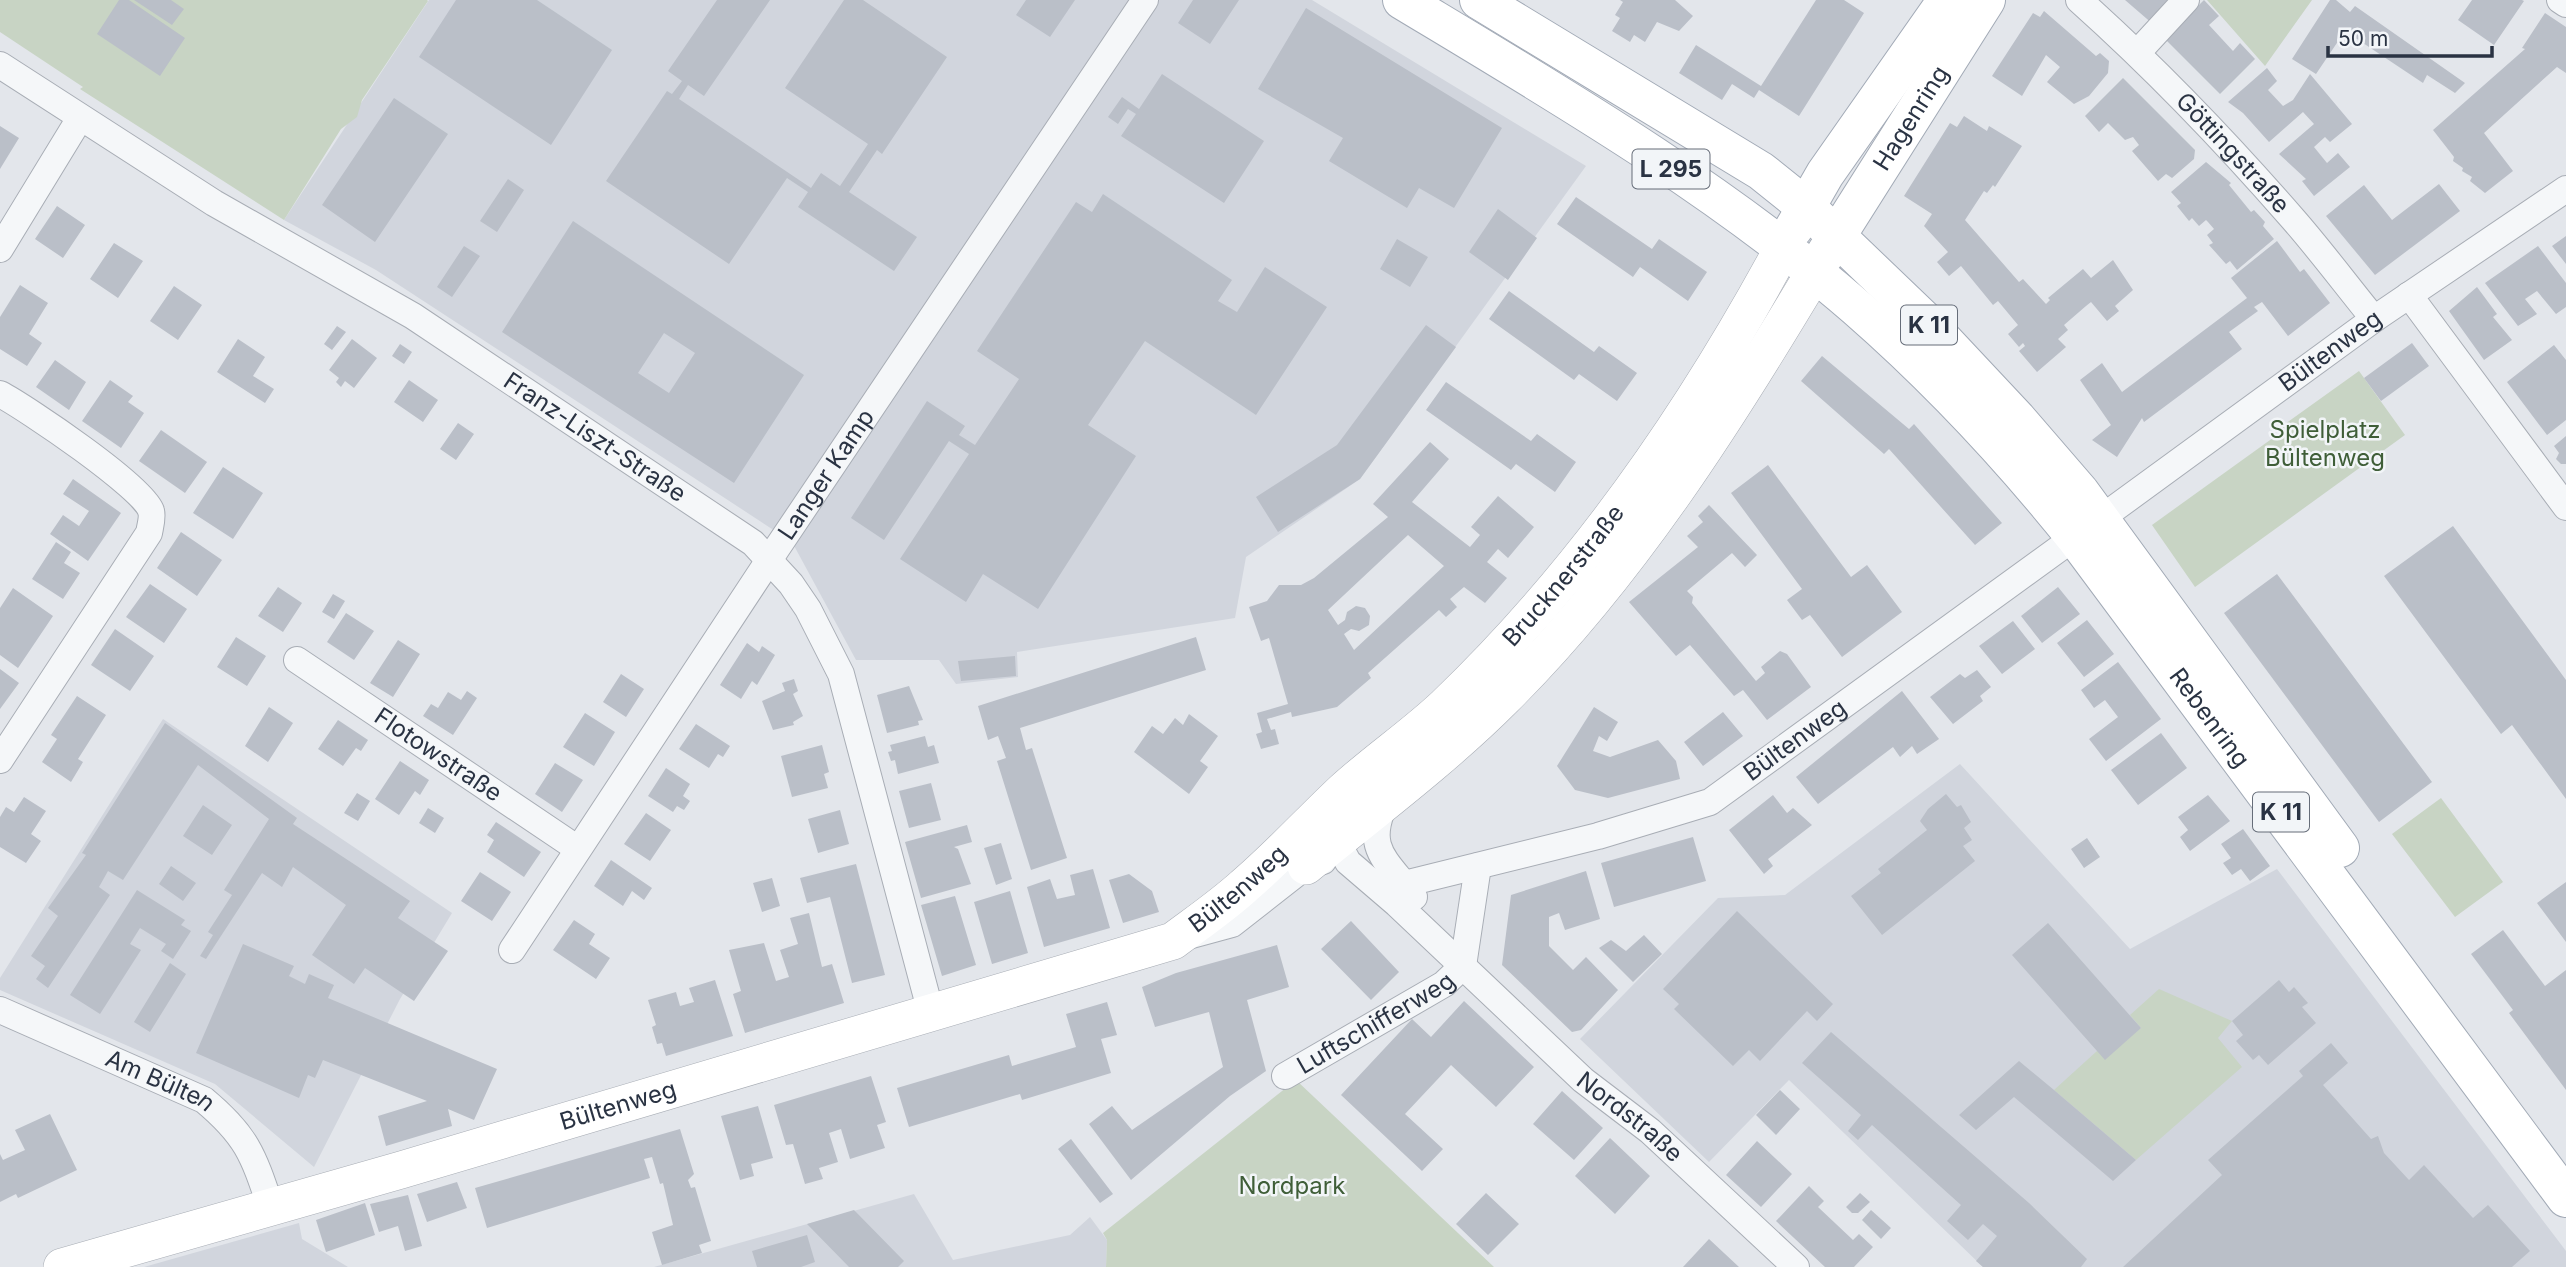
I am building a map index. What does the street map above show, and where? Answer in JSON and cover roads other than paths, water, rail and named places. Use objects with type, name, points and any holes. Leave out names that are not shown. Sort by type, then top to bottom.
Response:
[{"type":"main road","name":"L 295","points":[[1402,0],[1670,168],[1783,248]]},
{"type":"main road","name":"L 295","points":[[1479,0],[1761,171],[1837,236]]},
{"type":"main road","name":"Hagenring","points":[[1783,248],[1806,207],[1947,0]]},
{"type":"main road","name":"Hagenring","points":[[1814,273],[1986,0]]},
{"type":"main road","name":"Rebenring","points":[[1837,236],[1973,371],[2050,455],[2088,528],[2566,1198]]},
{"type":"main road","name":"K 11","points":[[1783,248],[1814,273]]},
{"type":"main road","name":"Brucknerstraße","points":[[1345,840],[1377,785],[1444,706],[1489,661],[1598,535],[1642,476],[1730,341],[1783,248]]},
{"type":"main road","name":"Brucknerstraße","points":[[1293,859],[1377,785],[1506,696],[1586,605],[1678,484],[1814,273]]},
{"type":"main road","name":"Rebenring","points":[[1814,273],[1862,313],[2088,528],[2176,628],[2566,1153]]},
{"type":"main road","name":"Bültenweg","points":[[62,1267],[270,1205],[401,1170],[1173,941],[1244,886],[1293,859],[1345,840]]},
{"type":"street","name":"Langer Kamp","points":[[512,950],[1145,0]]},
{"type":"street","name":"Göttingstraße","points":[[2079,0],[2138,52],[2295,221],[2374,318]]},
{"type":"street","points":[[2138,52],[2186,0]]},
{"type":"street","points":[[2560,0],[2566,4]]},
{"type":"street","name":"Franz-Liszt-Straße","points":[[0,65],[214,203],[413,316],[753,543],[770,560],[808,609],[841,674],[931,1013]]},
{"type":"street","points":[[0,249],[80,118]]},
{"type":"street","name":"Bültenweg","points":[[1404,884],[1598,836],[1710,802],[2374,318],[2566,188]]},
{"type":"street","points":[[2409,295],[2566,508]]},
{"type":"street","points":[[0,394],[44,422],[139,493],[151,511],[149,533],[0,760]]},
{"type":"street","name":"Flotowstraße","points":[[297,660],[578,849]]},
{"type":"street","points":[[1377,785],[1375,832],[1378,852]]},
{"type":"street","points":[[1345,840],[1365,841],[1378,852]]},
{"type":"street","name":"Nordstraße","points":[[1345,840],[1463,966],[1583,1080],[1650,1131],[1796,1267]]},
{"type":"street","name":"Nordstraße","points":[[1378,852],[1463,966]]},
{"type":"street","points":[[1463,966],[1478,866]]},
{"type":"street","name":"Luftschifferweg","points":[[1285,1076],[1444,984],[1463,966]]},
{"type":"street","name":"Am Bülten","points":[[0,1010],[204,1100],[231,1123],[252,1151],[270,1205]]},
{"type":"park label","name":"Spielplatz Bültenweg","points":[[2325,444]]},
{"type":"park label","name":"Nordpark","points":[[1292,1186]]}]
